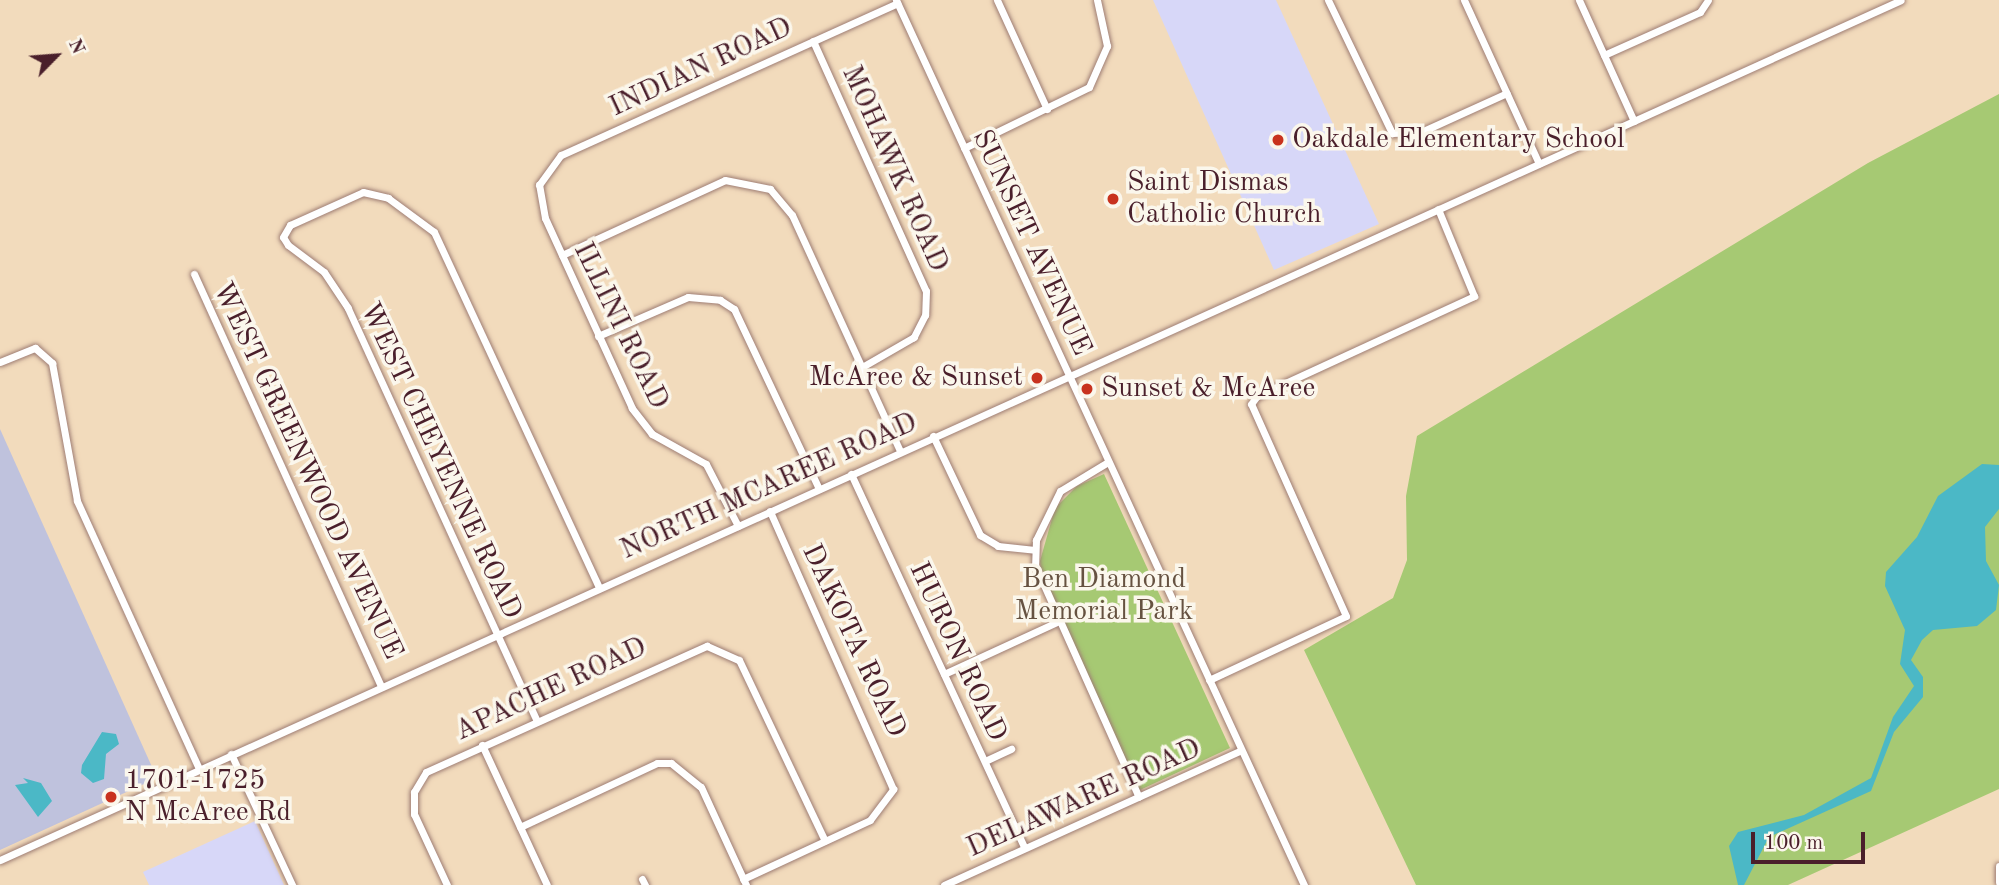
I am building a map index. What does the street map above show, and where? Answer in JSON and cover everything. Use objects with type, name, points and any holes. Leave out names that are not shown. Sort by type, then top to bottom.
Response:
[{"type":"street","points":[[997,0],[1047,109]]},
{"type":"street","points":[[964,148],[1089,87],[1105,60],[1108,31],[1097,0]]},
{"type":"street","points":[[1328,0],[1392,133],[1421,132],[1507,93]]},
{"type":"street","points":[[1464,0],[1539,164]]},
{"type":"street","points":[[1579,0],[1634,121]]},
{"type":"street","points":[[1604,55],[1700,12],[1707,0]]},
{"type":"street","name":"NORTH MCAREE ROAD","points":[[0,860],[496,633],[1901,0]]},
{"type":"street","name":"INDIAN ROAD","points":[[561,155],[897,1]]},
{"type":"street","name":"SUNSET AVENUE","points":[[897,1],[1304,885]]},
{"type":"street","name":"MOHAWK ROAD","points":[[813,41],[926,291],[914,337],[862,367]]},
{"type":"street","name":"ILLINI ROAD","points":[[561,155],[542,176],[538,194],[598,336],[640,421],[706,464],[738,526]]},
{"type":"street","points":[[562,255],[725,180],[745,179],[783,200],[900,451]]},
{"type":"street","name":"WEST CHEYENNE ROAD","points":[[537,719],[348,308],[324,272],[284,237],[297,219],[353,195],[388,198],[420,219],[446,250],[600,587]]},
{"type":"street","points":[[1209,680],[1338,624],[1346,612],[1251,404],[1257,396],[1470,301],[1475,289],[1438,209]]},
{"type":"street","name":"WEST GREENWOOD AVENUE","points":[[194,274],[381,686]]},
{"type":"street","points":[[598,336],[688,297],[720,300],[744,323],[819,489]]},
{"type":"street","points":[[0,362],[43,350],[57,380],[64,453],[77,501],[199,769]]},
{"type":"street","points":[[933,436],[980,534],[998,546],[1035,551]]},
{"type":"street","points":[[1108,462],[1059,491],[1035,551],[1039,583],[1139,797]]},
{"type":"street","name":"HURON ROAD","points":[[851,474],[1025,848]]},
{"type":"street","name":"DAKOTA ROAD","points":[[770,511],[893,789],[878,815],[825,841]]},
{"type":"street","points":[[944,674],[1057,622]]},
{"type":"street","name":"APACHE ROAD","points":[[447,885],[414,814],[414,792],[426,772],[689,649],[718,645],[745,670],[825,841]]},
{"type":"street","points":[[482,745],[547,885]]},
{"type":"street","points":[[985,761],[1011,749]]},
{"type":"street","name":"DELAWARE ROAD","points":[[944,885],[1241,750]]},
{"type":"street","points":[[232,754],[292,885]]},
{"type":"street","points":[[520,827],[657,764],[682,768],[701,787],[745,882],[825,841]]},
{"type":"street","points":[[1997,867],[1999,882]]},
{"type":"shaded area","name":"Oakdale Elementary School","points":[[1153,0],[1276,0],[1379,224],[1274,270]]},
{"type":"shaded area","points":[[0,429],[157,778],[0,850]]},
{"type":"shaded area","points":[[255,821],[284,885],[149,885],[143,872]]},
{"type":"green space","points":[[1999,94],[1999,789],[1788,885],[1416,885],[1304,650],[1393,598],[1407,560],[1406,496],[1417,436],[1868,163]]},
{"type":"green space","name":"Ben Diamond Memorial Park","points":[[1104,474],[1230,748],[1140,790],[1042,581],[1040,561],[1055,508],[1077,486]]},
{"type":"water","points":[[1982,464],[1999,465],[1999,509],[1985,527],[1986,561],[1999,585],[1996,610],[1977,626],[1933,630],[1922,640],[1911,660],[1923,677],[1923,697],[1894,732],[1871,791],[1769,837],[1744,885],[1738,885],[1729,846],[1738,832],[1804,815],[1871,778],[1893,717],[1914,686],[1900,664],[1905,630],[1885,586],[1886,572],[1917,537],[1938,496]]},
{"type":"water","points":[[102,732],[116,734],[119,744],[106,754],[104,779],[93,783],[81,773],[82,765]]},
{"type":"water","points":[[23,778],[41,783],[52,801],[38,817],[15,785],[28,783]]},
{"type":"place","name":"Oakdale Elementary School","points":[[1278,140]]},
{"type":"place","name":"Saint Dismas Catholic Church","points":[[1113,199]]},
{"type":"place","name":"McAree & Sunset","points":[[1037,378]]},
{"type":"place","name":"Sunset & McAree","points":[[1087,389]]},
{"type":"place","name":"1701-1725 N McAree Rd","points":[[111,797]]}]
